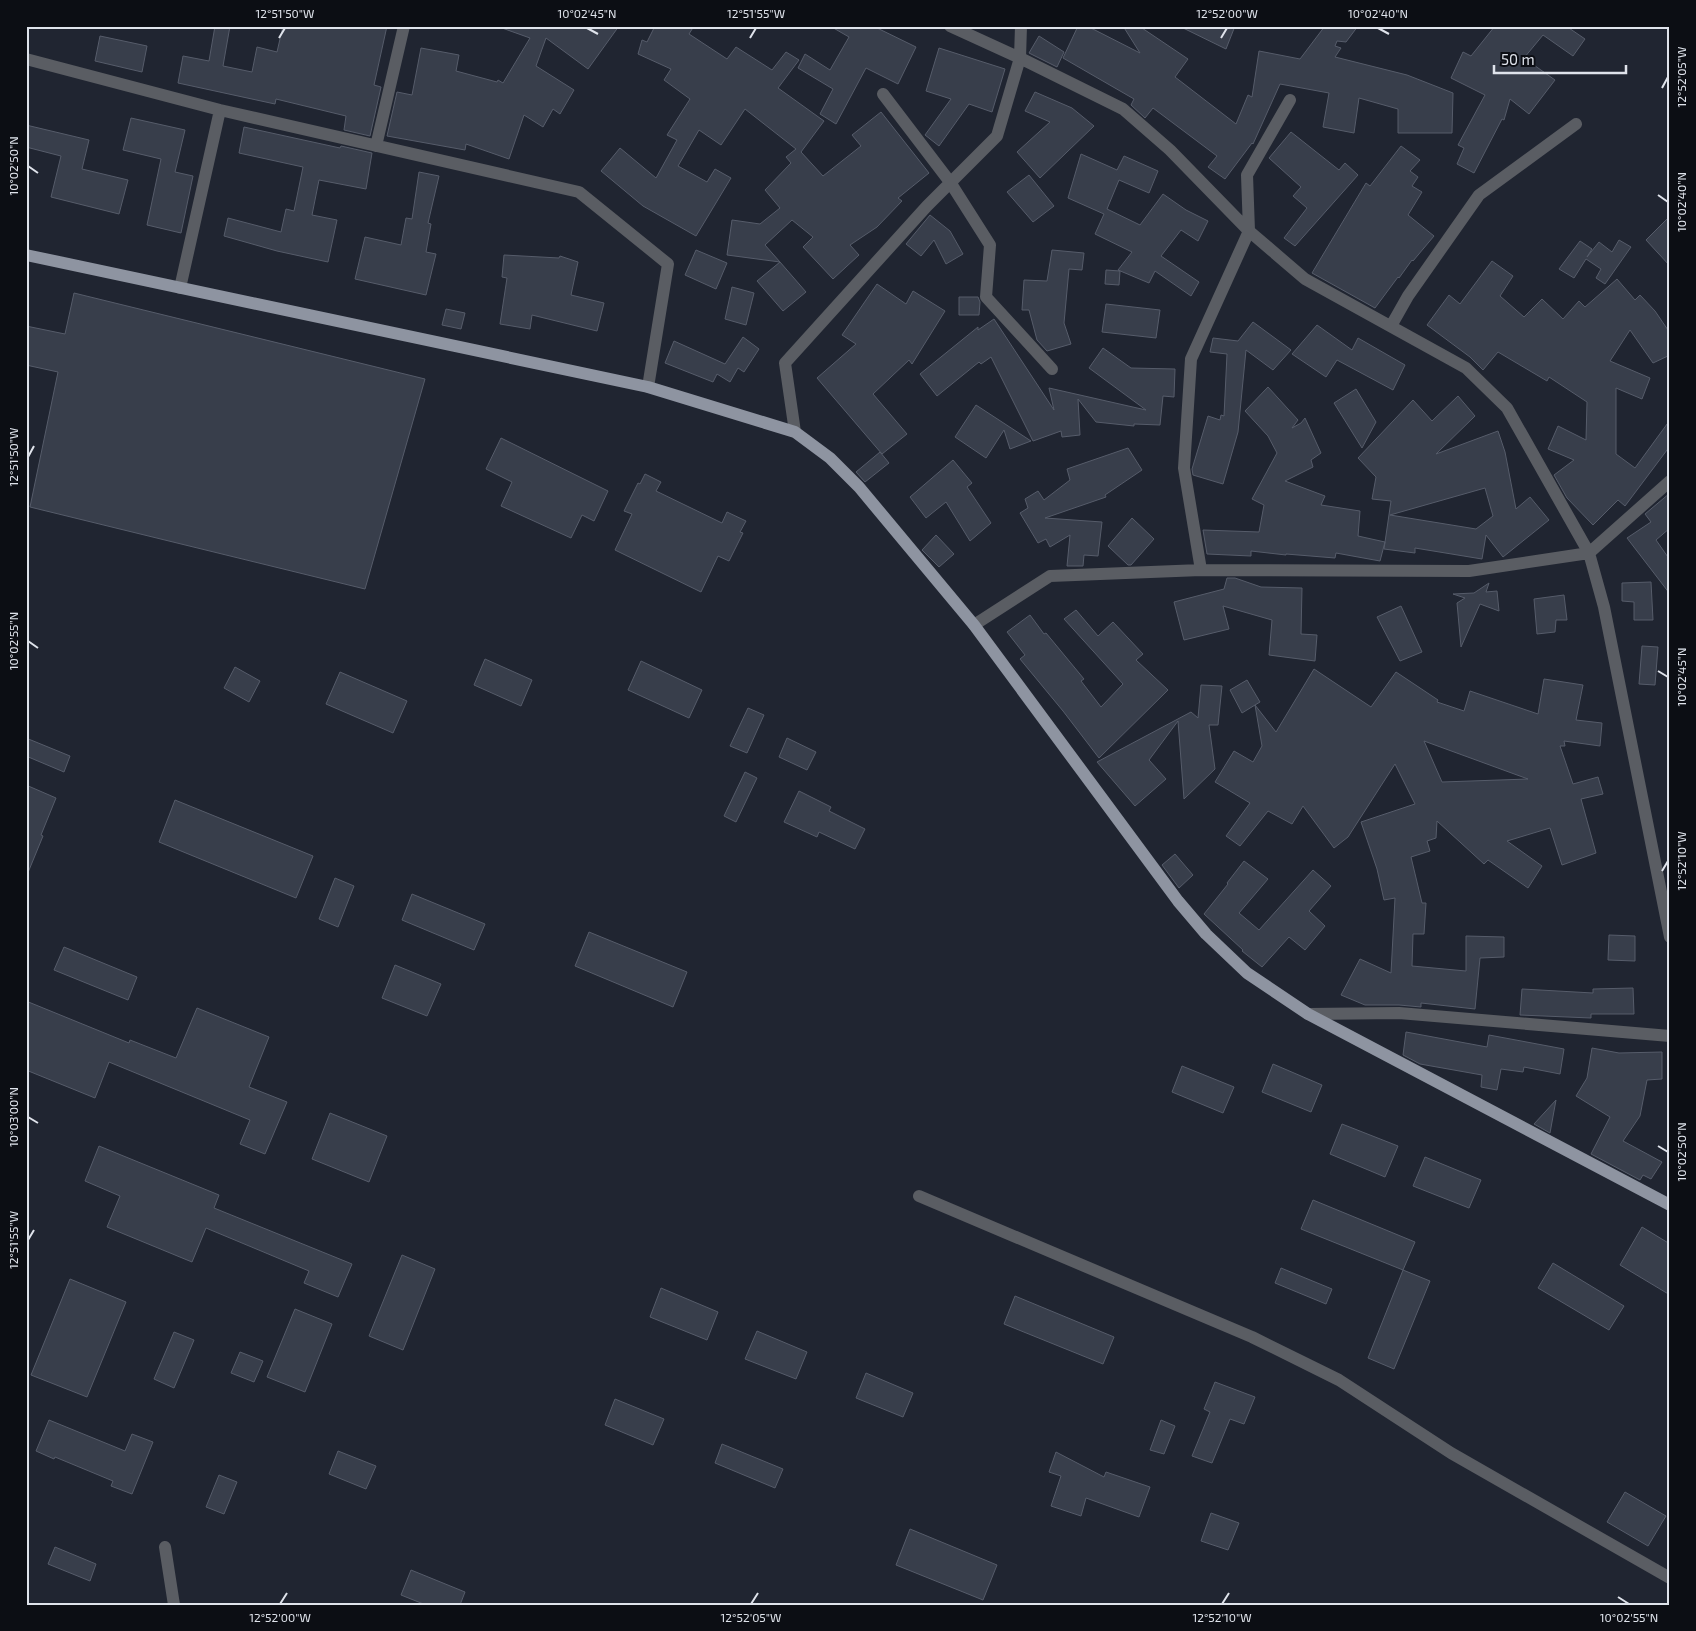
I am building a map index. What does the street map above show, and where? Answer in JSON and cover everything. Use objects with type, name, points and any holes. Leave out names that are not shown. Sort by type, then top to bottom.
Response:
[{"type":"main road","points":[[26,255],[648,386],[795,432],[830,458],[859,486],[974,625],[1178,901],[1206,934],[1247,972],[1308,1014],[1670,1205]]},
{"type":"street","points":[[376,146],[404,26]]},
{"type":"street","points":[[950,26],[1123,108],[1170,150],[1249,231],[1305,279],[1466,368],[1507,408],[1589,553],[1604,607],[1670,937]]},
{"type":"street","points":[[795,432],[785,363],[927,206],[997,136],[1020,58],[1021,26]]},
{"type":"street","points":[[26,59],[220,110],[579,192],[668,264],[648,386]]},
{"type":"street","points":[[883,94],[950,182],[990,245],[986,297],[1052,369]]},
{"type":"street","points":[[1201,570],[1184,468],[1191,359],[1249,231],[1247,175],[1290,100]]},
{"type":"street","points":[[180,288],[220,110]]},
{"type":"street","points":[[1391,326],[1408,296],[1479,195],[1576,124]]},
{"type":"street","points":[[974,625],[1050,576],[1201,570],[1469,571],[1589,553],[1670,481]]},
{"type":"street","points":[[1308,1014],[1399,1013],[1670,1036]]},
{"type":"street","points":[[919,1196],[1252,1337],[1339,1380],[1451,1453],[1670,1578]]},
{"type":"street","points":[[165,1547],[174,1605]]},
{"type":"building","points":[[215,26],[230,26],[223,66],[252,72],[257,47],[277,52],[283,26],[387,26],[374,85],[381,87],[370,136],[344,130],[346,116],[276,99],[275,104],[178,83],[183,56],[209,61]]},
{"type":"building","points":[[502,26],[619,26],[588,69],[546,38],[536,66],[574,90],[560,114],[553,109],[543,127],[524,115],[509,159],[466,144],[465,150],[387,136],[397,92],[412,95],[421,48],[459,55],[456,71],[497,82],[498,80],[503,83],[530,38],[502,28]]},
{"type":"building","points":[[655,26],[694,26],[689,34],[727,59],[736,47],[772,70],[786,52],[799,60],[778,88],[824,121],[801,152],[823,176],[861,146],[852,135],[881,112],[929,173],[898,198],[902,201],[877,227],[850,245],[859,255],[833,279],[803,247],[813,237],[792,220],[765,245],[780,262],[727,255],[732,220],[760,224],[780,208],[765,190],[791,163],[786,157],[796,149],[745,109],[721,145],[699,130],[678,166],[707,182],[715,169],[731,178],[696,236],[643,206],[601,171],[620,148],[656,178],[677,140],[667,135],[690,99],[664,80],[671,69],[638,54],[642,40],[647,42]]},
{"type":"building","points":[[830,26],[873,26],[916,47],[898,84],[866,68],[836,124],[820,114],[833,89],[798,68],[805,54],[830,70],[849,37]]},
{"type":"building","points":[[1078,26],[1087,26],[1140,53],[1123,26],[1139,26],[1188,59],[1175,77],[1236,124],[1248,95],[1252,97],[1259,51],[1300,59],[1325,26],[1358,26],[1346,42],[1337,41],[1335,46],[1341,48],[1335,57],[1407,75],[1453,93],[1452,133],[1398,133],[1398,109],[1359,98],[1354,133],[1323,127],[1329,93],[1280,84],[1253,144],[1225,179],[1208,167],[1217,156],[1153,108],[1145,118],[1131,105],[1134,99],[1063,58]]},
{"type":"building","points":[[1179,26],[1235,26],[1226,49]]},
{"type":"building","points":[[1495,26],[1566,26],[1585,39],[1573,56],[1543,35],[1524,58],[1555,80],[1529,114],[1510,99],[1504,120],[1502,119],[1474,173],[1457,164],[1464,148],[1458,145],[1485,95],[1451,78],[1463,52],[1471,56]]},
{"type":"building","points":[[100,36],[147,46],[142,72],[95,61]]},
{"type":"building","points":[[1039,36],[1064,52],[1057,67],[1029,53]]},
{"type":"building","points":[[939,48],[1005,69],[992,112],[969,104],[939,146],[925,135],[951,99],[926,91]]},
{"type":"building","points":[[1035,92],[1072,108],[1094,126],[1040,178],[1017,152],[1050,122],[1025,111]]},
{"type":"building","points":[[131,118],[185,130],[175,172],[193,176],[181,233],[147,225],[161,159],[123,150]]},
{"type":"building","points":[[26,125],[89,140],[82,169],[128,180],[119,214],[51,197],[61,156],[26,147]]},
{"type":"building","points":[[244,127],[372,153],[366,189],[319,180],[312,215],[337,220],[328,262],[277,251],[224,236],[228,218],[281,232],[286,209],[294,211],[303,167],[239,153]]},
{"type":"building","points":[[1291,132],[1339,170],[1345,163],[1358,175],[1295,246],[1284,238],[1307,208],[1293,196],[1301,187],[1269,158]]},
{"type":"building","points":[[1401,146],[1420,160],[1410,171],[1418,177],[1412,186],[1422,192],[1408,215],[1434,236],[1398,277],[1375,308],[1312,273],[1366,183],[1370,186]]},
{"type":"building","points":[[1081,154],[1117,170],[1124,156],[1158,171],[1149,193],[1119,180],[1107,209],[1140,225],[1163,194],[1186,210],[1208,221],[1198,241],[1181,230],[1161,256],[1199,282],[1191,296],[1155,271],[1149,283],[1118,270],[1132,252],[1095,234],[1104,214],[1068,198]]},
{"type":"building","points":[[419,172],[439,176],[428,223],[431,224],[426,252],[436,254],[426,295],[355,279],[365,237],[401,245],[406,218],[412,219]]},
{"type":"building","points":[[1029,175],[1054,206],[1033,222],[1007,192]]},
{"type":"building","points":[[930,215],[950,231],[963,254],[946,264],[934,240],[921,256],[906,244]]},
{"type":"building","points":[[1670,216],[1670,266],[1646,240]]},
{"type":"building","points":[[1619,240],[1631,247],[1605,284],[1596,278],[1601,269],[1586,259],[1574,278],[1559,269],[1580,241],[1592,249],[1587,257],[1599,242],[1612,252]]},
{"type":"building","points":[[696,250],[727,263],[716,289],[685,275]]},
{"type":"building","points":[[1052,250],[1084,253],[1082,270],[1069,269],[1064,323],[1071,344],[1047,351],[1037,340],[1029,310],[1022,310],[1024,280],[1047,281]]},
{"type":"building","points":[[504,255],[559,258],[560,256],[578,262],[571,295],[604,303],[597,331],[532,315],[530,329],[500,324],[507,278],[502,277]]},
{"type":"building","points":[[1492,261],[1513,276],[1500,296],[1524,317],[1542,299],[1563,319],[1579,301],[1585,307],[1617,279],[1635,300],[1640,295],[1655,311],[1670,333],[1670,355],[1653,363],[1630,330],[1610,361],[1650,378],[1642,399],[1616,388],[1616,454],[1635,468],[1670,420],[1670,446],[1625,506],[1618,500],[1593,525],[1567,498],[1554,475],[1574,460],[1548,449],[1558,426],[1586,440],[1587,402],[1549,377],[1547,381],[1498,352],[1483,370],[1470,357],[1427,325],[1449,295],[1460,304]]},
{"type":"building","points":[[780,262],[806,292],[783,311],[757,281]]},
{"type":"building","points":[[1106,270],[1120,271],[1119,285],[1105,284]]},
{"type":"building","points":[[877,284],[906,304],[913,291],[945,311],[912,364],[909,360],[873,394],[907,434],[882,454],[817,378],[856,344],[842,335]]},
{"type":"building","points":[[732,287],[754,293],[746,325],[725,319]]},
{"type":"building","points":[[74,293],[425,379],[365,589],[30,507],[58,372],[26,365],[26,326],[65,334]]},
{"type":"building","points":[[959,297],[978,297],[980,302],[979,315],[959,315]]},
{"type":"building","points":[[1106,304],[1160,310],[1156,338],[1102,332]]},
{"type":"building","points":[[446,309],[465,313],[461,329],[442,325]]},
{"type":"building","points":[[994,319],[1054,410],[1049,388],[1146,410],[1089,368],[1103,348],[1131,368],[1175,369],[1174,397],[1163,396],[1160,425],[1134,424],[1134,426],[1096,422],[1078,399],[1080,435],[1062,437],[1061,431],[1033,441],[991,357],[981,364],[979,362],[937,396],[920,374],[978,327],[978,330]]},
{"type":"building","points":[[1253,322],[1291,350],[1273,370],[1246,350],[1238,432],[1223,484],[1193,475],[1192,469],[1208,416],[1220,420],[1221,415],[1224,416],[1227,354],[1210,352],[1213,338],[1238,341]]},
{"type":"building","points":[[1317,325],[1352,350],[1358,338],[1405,365],[1393,390],[1337,360],[1326,377],[1292,354]]},
{"type":"building","points":[[743,337],[759,349],[744,372],[738,368],[730,382],[717,374],[713,382],[665,363],[674,341],[725,364]]},
{"type":"building","points":[[1268,387],[1298,420],[1292,428],[1301,423],[1305,418],[1321,453],[1311,460],[1313,467],[1285,481],[1325,496],[1321,505],[1360,511],[1358,536],[1385,542],[1380,561],[1336,553],[1335,558],[1251,551],[1251,556],[1207,554],[1203,530],[1259,532],[1264,505],[1252,499],[1277,453],[1268,436],[1245,411]]},
{"type":"building","points":[[1356,389],[1376,422],[1362,448],[1334,403]]},
{"type":"building","points":[[1458,396],[1475,416],[1436,454],[1498,431],[1505,452],[1516,509],[1530,497],[1549,520],[1503,557],[1486,535],[1482,559],[1415,548],[1415,553],[1384,549],[1391,501],[1372,499],[1376,477],[1358,458],[1413,400],[1432,421]],"holes":[[[1485,488],[1493,516],[1476,529],[1390,515]]]},
{"type":"building","points":[[976,405],[1031,441],[1010,449],[1004,430],[986,458],[955,437]]},
{"type":"building","points":[[501,438],[608,491],[594,521],[582,515],[571,538],[501,506],[512,482],[486,469]]},
{"type":"building","points":[[1128,448],[1142,470],[1105,495],[1106,497],[1045,518],[1102,522],[1098,556],[1084,555],[1083,566],[1067,566],[1070,535],[1050,547],[1046,539],[1038,543],[1020,513],[1028,508],[1025,499],[1038,491],[1044,500],[1070,480],[1067,469]]},
{"type":"building","points":[[880,452],[889,463],[865,482],[856,472]]},
{"type":"building","points":[[953,460],[972,483],[967,487],[991,523],[970,541],[946,502],[926,518],[910,497]]},
{"type":"building","points":[[645,474],[661,482],[656,491],[722,523],[727,512],[746,521],[740,532],[743,533],[729,561],[718,556],[701,592],[615,550],[632,514],[624,511],[638,483],[640,484]]},
{"type":"building","points":[[1670,493],[1670,528],[1656,540],[1670,560],[1670,594],[1627,538],[1651,522],[1645,514]]},
{"type":"building","points":[[1132,518],[1154,539],[1131,565],[1128,565],[1108,546]]},
{"type":"building","points":[[936,535],[954,554],[939,567],[922,550]]},
{"type":"building","points":[[1227,578],[1235,578],[1261,587],[1302,588],[1301,634],[1317,635],[1315,661],[1269,655],[1272,620],[1223,606],[1229,629],[1184,640],[1174,602],[1224,589]]},
{"type":"building","points":[[1651,582],[1653,620],[1634,620],[1634,602],[1622,601],[1622,583]]},
{"type":"building","points":[[1489,583],[1486,592],[1497,591],[1499,611],[1480,604],[1461,647],[1457,603],[1465,598],[1453,594],[1474,593]]},
{"type":"building","points":[[1564,595],[1567,620],[1556,620],[1555,632],[1537,634],[1534,599]]},
{"type":"building","points":[[1401,606],[1422,652],[1400,661],[1377,617]]},
{"type":"building","points":[[1076,610],[1098,636],[1113,622],[1143,654],[1136,660],[1168,690],[1099,758],[1020,659],[1025,655],[1007,632],[1030,615],[1044,634],[1046,633],[1084,679],[1081,681],[1101,707],[1123,684],[1064,619]]},
{"type":"building","points":[[1642,646],[1658,647],[1655,685],[1639,684]]},
{"type":"building","points":[[485,659],[532,680],[521,706],[474,685]]},
{"type":"building","points":[[641,661],[702,690],[689,718],[628,690]]},
{"type":"building","points":[[235,667],[260,681],[249,702],[224,688]]},
{"type":"building","points":[[1314,669],[1371,707],[1396,672],[1438,700],[1437,702],[1464,711],[1470,691],[1538,714],[1544,679],[1583,685],[1576,720],[1602,723],[1600,746],[1564,741],[1565,746],[1560,746],[1573,784],[1598,777],[1603,794],[1581,799],[1596,853],[1562,865],[1550,828],[1507,841],[1542,866],[1528,888],[1488,860],[1484,864],[1437,821],[1436,838],[1427,841],[1430,851],[1411,857],[1422,903],[1426,903],[1424,934],[1413,934],[1412,966],[1466,971],[1466,936],[1504,937],[1504,957],[1480,958],[1475,1009],[1421,1003],[1421,1007],[1365,1005],[1341,995],[1360,959],[1391,973],[1395,898],[1384,900],[1377,869],[1361,822],[1415,804],[1395,764],[1348,837],[1334,848],[1303,806],[1292,824],[1268,811],[1240,846],[1226,836],[1250,803],[1215,782],[1234,751],[1253,762],[1262,746],[1255,705],[1276,732]],"holes":[[[1424,741],[1528,779],[1442,782]]]},
{"type":"building","points":[[340,672],[407,701],[393,733],[326,704]]},
{"type":"building","points":[[1247,680],[1260,702],[1242,713],[1230,690]]},
{"type":"building","points":[[1201,685],[1222,686],[1218,725],[1209,725],[1215,769],[1184,799],[1178,721],[1149,760],[1166,779],[1135,806],[1097,762],[1191,712],[1198,718]]},
{"type":"building","points":[[748,708],[764,715],[747,753],[730,746]]},
{"type":"building","points":[[26,738],[70,756],[64,772],[26,756]]},
{"type":"building","points":[[787,738],[816,752],[807,770],[779,757]]},
{"type":"building","points":[[745,772],[757,778],[736,822],[724,816]]},
{"type":"building","points":[[26,785],[56,798],[27,875]]},
{"type":"building","points":[[799,791],[831,807],[829,811],[865,829],[855,849],[819,832],[817,837],[784,822]]},
{"type":"building","points":[[175,800],[313,856],[296,898],[159,842]]},
{"type":"building","points":[[1175,854],[1193,875],[1179,888],[1162,865]]},
{"type":"building","points":[[1244,861],[1268,879],[1239,913],[1259,930],[1313,870],[1331,886],[1309,911],[1325,926],[1305,950],[1289,937],[1262,967],[1242,951],[1204,914]]},
{"type":"building","points":[[335,878],[354,886],[338,927],[319,919]]},
{"type":"building","points":[[412,894],[485,924],[474,950],[402,920]]},
{"type":"building","points":[[589,932],[687,972],[673,1007],[575,966]]},
{"type":"building","points":[[1609,935],[1635,936],[1635,961],[1608,960]]},
{"type":"building","points":[[64,947],[137,977],[128,1000],[54,970]]},
{"type":"building","points":[[395,965],[441,984],[427,1016],[382,998]]},
{"type":"building","points":[[1633,988],[1634,1014],[1591,1014],[1591,1018],[1520,1015],[1522,989],[1593,993],[1593,989]]},
{"type":"building","points":[[26,1001],[129,1043],[130,1040],[176,1058],[197,1008],[269,1037],[249,1087],[287,1102],[265,1154],[240,1144],[250,1120],[109,1062],[95,1098],[26,1070]]},
{"type":"building","points":[[1406,1032],[1487,1047],[1489,1035],[1564,1049],[1560,1074],[1524,1067],[1523,1072],[1501,1069],[1497,1090],[1481,1087],[1482,1075],[1420,1064],[1403,1055]]},
{"type":"building","points":[[1592,1048],[1619,1053],[1662,1052],[1662,1079],[1647,1080],[1640,1116],[1623,1141],[1662,1162],[1651,1179],[1643,1175],[1640,1180],[1591,1154],[1610,1117],[1576,1096],[1587,1078]]},
{"type":"building","points":[[1273,1064],[1322,1085],[1311,1112],[1262,1092]]},
{"type":"building","points":[[1182,1066],[1234,1087],[1223,1113],[1172,1092]]},
{"type":"building","points":[[1556,1100],[1550,1133],[1534,1124]]},
{"type":"building","points":[[330,1113],[387,1136],[369,1182],[312,1159]]},
{"type":"building","points":[[1342,1124],[1398,1146],[1385,1177],[1330,1154]]},
{"type":"building","points":[[99,1146],[219,1195],[214,1208],[352,1264],[338,1297],[304,1283],[309,1271],[206,1228],[192,1262],[107,1227],[120,1196],[85,1181]]},
{"type":"building","points":[[1425,1157],[1481,1180],[1469,1208],[1413,1186]]},
{"type":"building","points":[[1313,1200],[1415,1242],[1403,1270],[1301,1229]]},
{"type":"building","points":[[1642,1227],[1670,1244],[1670,1295],[1620,1265]]},
{"type":"building","points":[[402,1255],[435,1269],[403,1350],[369,1336]]},
{"type":"building","points":[[1553,1263],[1624,1306],[1609,1330],[1538,1288]]},
{"type":"building","points":[[1281,1268],[1332,1289],[1326,1304],[1275,1283]]},
{"type":"building","points":[[1403,1270],[1430,1281],[1394,1369],[1368,1358]]},
{"type":"building","points":[[70,1279],[126,1302],[87,1397],[31,1375]]},
{"type":"building","points":[[661,1288],[718,1312],[707,1340],[650,1317]]},
{"type":"building","points":[[1015,1296],[1114,1337],[1103,1364],[1004,1324]]},
{"type":"building","points":[[295,1309],[332,1324],[305,1392],[267,1377]]},
{"type":"building","points":[[757,1331],[807,1352],[796,1379],[745,1359]]},
{"type":"building","points":[[174,1332],[194,1340],[174,1388],[154,1379]]},
{"type":"building","points":[[240,1352],[263,1361],[254,1382],[231,1373]]},
{"type":"building","points":[[866,1373],[913,1393],[903,1417],[856,1398]]},
{"type":"building","points":[[1215,1382],[1255,1397],[1244,1424],[1230,1419],[1212,1463],[1192,1456],[1210,1412],[1204,1409]]},
{"type":"building","points":[[615,1399],[664,1419],[653,1445],[605,1425]]},
{"type":"building","points":[[49,1420],[125,1451],[132,1434],[153,1442],[132,1494],[111,1486],[113,1481],[36,1451]]},
{"type":"building","points":[[1161,1420],[1175,1426],[1164,1454],[1150,1450]]},
{"type":"building","points":[[722,1444],[783,1469],[775,1488],[715,1463]]},
{"type":"building","points":[[338,1451],[376,1466],[366,1489],[329,1474]]},
{"type":"building","points":[[1056,1452],[1104,1477],[1106,1472],[1150,1487],[1139,1517],[1086,1498],[1081,1516],[1051,1506],[1061,1476],[1049,1472]]},
{"type":"building","points":[[219,1475],[237,1482],[224,1514],[206,1507]]},
{"type":"building","points":[[1625,1492],[1666,1516],[1648,1546],[1607,1522]]},
{"type":"building","points":[[1211,1513],[1239,1523],[1228,1550],[1201,1541]]},
{"type":"building","points":[[910,1529],[997,1565],[983,1600],[896,1565]]},
{"type":"building","points":[[55,1547],[96,1564],[90,1581],[48,1564]]},
{"type":"building","points":[[411,1570],[465,1592],[460,1605],[426,1605],[401,1595]]}]
